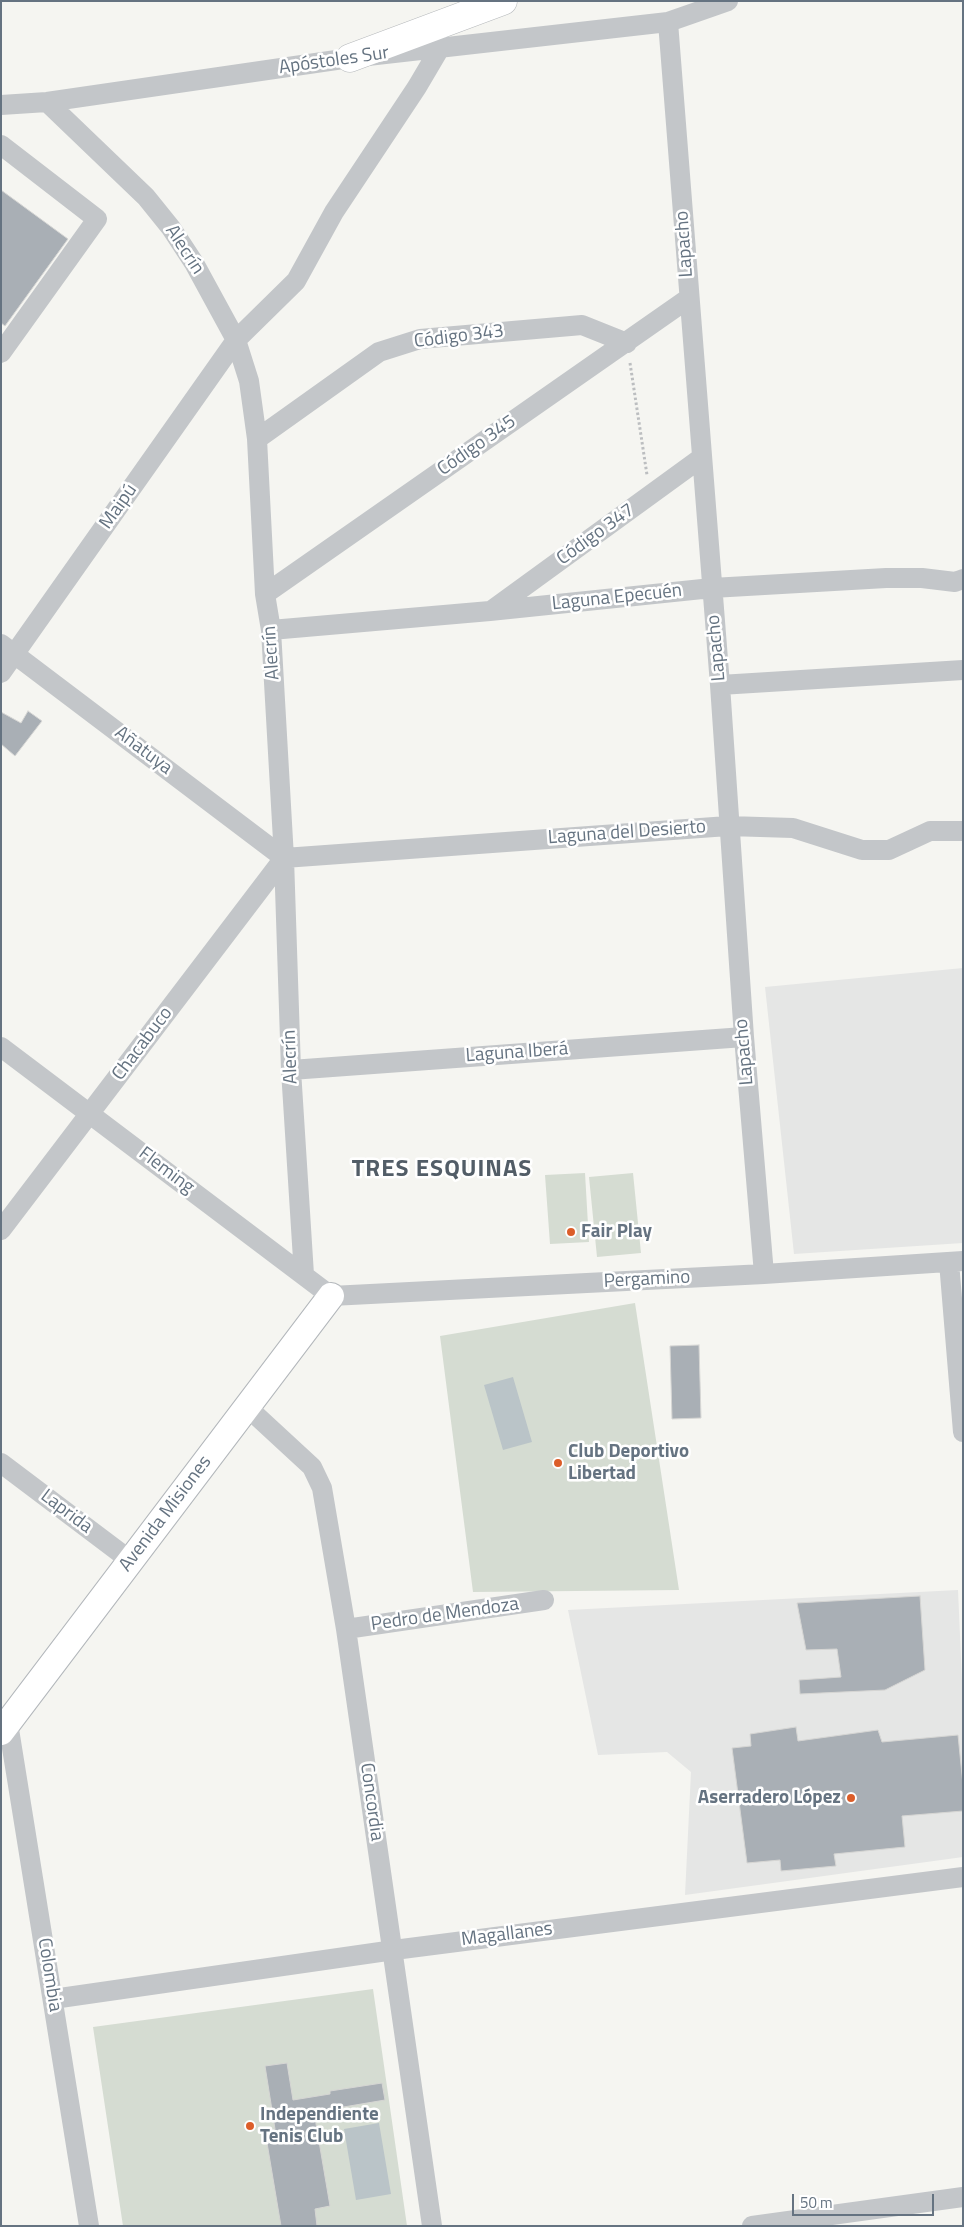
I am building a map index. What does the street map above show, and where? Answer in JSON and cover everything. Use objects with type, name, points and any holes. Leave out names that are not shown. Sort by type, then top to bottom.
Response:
[{"type":"highway","points":[[350,58],[503,1]]},
{"type":"main road","name":"Avenida Misiones","points":[[4,1728],[331,1296]]},
{"type":"street","name":"Apóstoles Sur","points":[[1,105],[47,102],[350,58],[668,22],[728,1]]},
{"type":"street","name":"Lapacho","points":[[668,22],[720,685],[728,826],[744,1037],[764,1274]]},
{"type":"street","name":"Maipú","points":[[1,673],[8,650],[236,340],[296,280],[334,212],[417,87],[440,48]]},
{"type":"street","name":"Alecrín","points":[[47,102],[146,197],[171,228],[194,263],[236,340],[249,381],[257,439],[265,594],[271,630],[284,858],[291,1070],[304,1275]]},
{"type":"street","points":[[1,145],[97,219],[1,353]]},
{"type":"street","name":"Código 345","points":[[265,594],[689,298]]},
{"type":"street","name":"Código 343","points":[[257,439],[379,352],[420,338],[582,325],[627,342]]},
{"type":"street","name":"Código 347","points":[[490,611],[701,458]]},
{"type":"street","name":"Laguna Epecuén","points":[[271,630],[490,611],[712,588],[886,578],[922,578],[955,582],[963,579]]},
{"type":"street","name":"Añatuya","points":[[8,650],[284,858]]},
{"type":"street","points":[[720,685],[963,670]]},
{"type":"street","name":"Laguna del Desierto","points":[[284,858],[728,826],[794,828],[862,850],[889,850],[930,831],[963,831]]},
{"type":"street","name":"Chacabuco","points":[[1,1230],[284,858]]},
{"type":"street","name":"Laguna Iberá","points":[[291,1070],[744,1037]]},
{"type":"street","name":"Fleming","points":[[1,1047],[331,1296]]},
{"type":"street","points":[[956,1262],[963,1432]]},
{"type":"street","name":"Pergamino","points":[[331,1296],[764,1274],[956,1262]]},
{"type":"street","name":"Concordia","points":[[247,1407],[312,1468],[322,1488],[346,1630],[432,2226]]},
{"type":"street","name":"Laprida","points":[[1,1463],[131,1561]]},
{"type":"street","name":"Pedro de Mendoza","points":[[346,1630],[544,1600]]},
{"type":"street","name":"Colombia","points":[[4,1728],[53,2000],[89,2226]]},
{"type":"street","name":"Magallanes","points":[[53,2000],[392,1950],[963,1877]]},
{"type":"street","points":[[752,2226],[963,2197]]},
{"type":"path","points":[[627,342],[651,496]]},
{"type":"shaded area","points":[[963,968],[963,1243],[794,1254],[765,987]]},
{"type":"shaded area","points":[[585,1173],[589,1242],[550,1244],[545,1175]]},
{"type":"shaded area","points":[[633,1173],[641,1253],[597,1257],[589,1177]]},
{"type":"shaded area","name":"Club Deportivo Libertad","points":[[635,1303],[679,1590],[473,1592],[440,1336]]},
{"type":"shaded area","points":[[513,1377],[532,1442],[503,1450],[484,1385]]},
{"type":"shaded area","points":[[958,1590],[963,1704],[963,1857],[685,1895],[691,1772],[667,1752],[598,1755],[568,1610]]},
{"type":"shaded area","name":"Independiente Tenis Club","points":[[373,1989],[407,2226],[123,2226],[93,2027]]},
{"type":"shaded area","points":[[379,2123],[391,2194],[356,2200],[344,2129]]},
{"type":"building","points":[[1,190],[68,239],[5,326],[1,323]]},
{"type":"building","points":[[28,711],[42,721],[15,756],[1,744],[1,712],[21,723]]},
{"type":"building","points":[[699,1345],[701,1418],[672,1419],[670,1346]]},
{"type":"building","points":[[920,1596],[925,1670],[885,1690],[800,1694],[799,1680],[841,1677],[837,1649],[806,1650],[797,1603]]},
{"type":"building","name":"Aserradero López","points":[[796,1727],[798,1741],[878,1730],[882,1742],[958,1735],[963,1785],[963,1811],[902,1816],[905,1847],[834,1854],[836,1866],[781,1871],[780,1860],[747,1863],[732,1748],[751,1746],[750,1734]]},
{"type":"building","points":[[287,2063],[293,2100],[330,2094],[330,2091],[382,2083],[385,2100],[314,2112],[330,2206],[315,2209],[317,2226],[281,2226],[265,2131],[275,2129],[265,2066]]},
{"type":"place","name":"Fair Play","points":[[571,1232]]},
{"type":"place","name":"Club Deportivo Libertad","points":[[558,1463]]},
{"type":"place","name":"Aserradero López","points":[[851,1798]]},
{"type":"place","name":"Independiente Tenis Club","points":[[250,2126]]},
{"type":"district","name":"TRES ESQUINAS","points":[[442,1170]]}]
